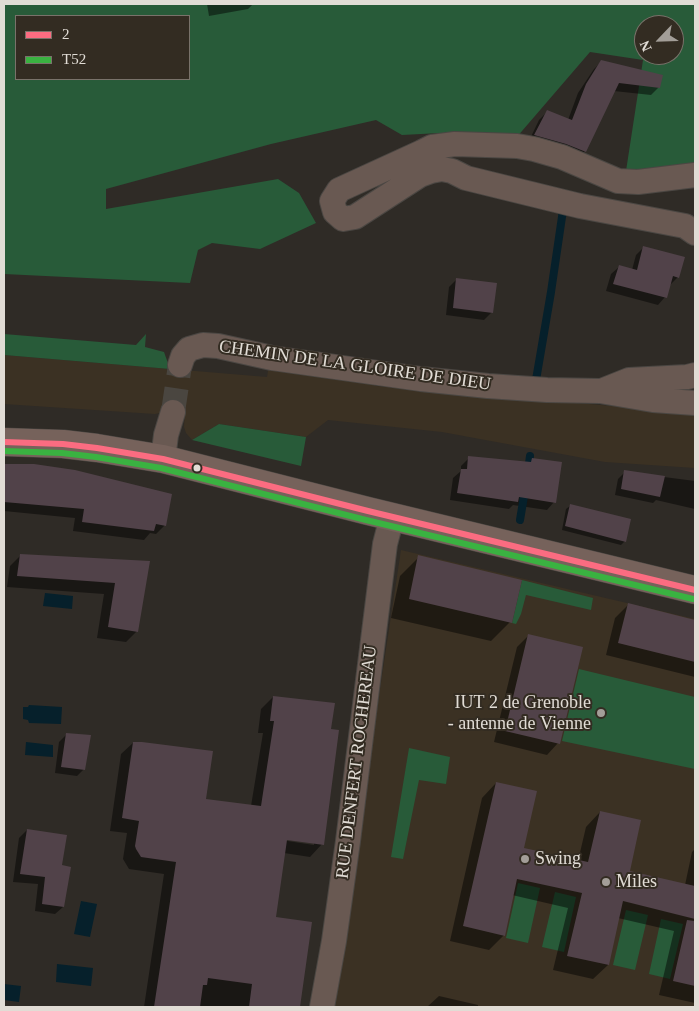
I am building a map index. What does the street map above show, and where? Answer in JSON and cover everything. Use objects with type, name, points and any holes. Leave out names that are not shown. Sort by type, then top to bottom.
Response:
[{"type":"main road","points":[[4,442],[63,444],[163,459],[392,517],[695,590]]},
{"type":"street","points":[[695,175],[638,182],[618,181],[562,157],[534,149],[517,146],[455,144],[432,148],[339,190],[332,201],[335,212],[343,219],[355,217],[420,175],[442,169],[452,171],[466,178],[580,206],[685,226],[695,233]]},
{"type":"street","name":"CHEMIN DE LA GLOIRE DE DIEU","points":[[180,365],[183,356],[189,349],[203,345],[218,346],[272,358],[421,379],[547,390],[600,391],[653,400],[695,403]]},
{"type":"street","name":"CHEMIN DE LA GLOIRE DE DIEU","points":[[600,391],[629,380],[695,375]]},
{"type":"street","points":[[163,459],[166,435],[173,412]]},
{"type":"street","name":"RUE DENFERT ROCHEREAU","points":[[322,1007],[334,941],[348,841],[385,544],[392,517]]},
{"type":"shaded area","points":[[4,355],[267,377],[269,365],[330,372],[377,386],[695,413],[695,468],[605,462],[442,432],[328,420],[306,437],[219,424],[192,440],[184,427],[185,412],[165,409],[155,414],[4,404]]},
{"type":"shaded area","points":[[401,550],[695,619],[695,1007],[332,1007]]},
{"type":"green space","points":[[4,4],[695,4],[695,164],[626,171],[642,65],[684,65],[684,15],[634,15],[634,59],[590,52],[516,138],[440,133],[402,135],[376,120],[271,144],[106,189],[106,209],[278,179],[299,193],[316,223],[260,249],[212,243],[198,250],[190,283],[4,274]]},
{"type":"green space","points":[[4,334],[136,345],[146,334],[145,347],[164,352],[170,369],[4,355]]},
{"type":"green space","points":[[219,424],[306,437],[301,466],[192,440]]},
{"type":"green space","points":[[522,580],[593,598],[591,610],[526,595],[516,624],[512,623]]},
{"type":"green space","points":[[579,669],[695,697],[695,769],[562,741]]},
{"type":"green space","points":[[409,748],[450,757],[446,784],[419,780],[403,859],[391,857]]},
{"type":"green space","points":[[518,883],[540,888],[528,943],[506,938]]},
{"type":"green space","points":[[555,892],[576,897],[564,952],[542,947]]},
{"type":"green space","points":[[626,910],[648,915],[635,970],[613,965]]},
{"type":"green space","points":[[661,919],[683,924],[670,979],[649,974]]},
{"type":"water","points":[[45,593],[73,596],[72,609],[43,606]]},
{"type":"water","points":[[29,705],[62,707],[61,724],[29,723],[28,720],[23,719],[23,707],[28,707]]},
{"type":"water","points":[[26,742],[53,745],[53,757],[25,755]]},
{"type":"water","points":[[81,901],[97,904],[90,937],[74,934]]},
{"type":"water","points":[[57,964],[93,968],[91,986],[56,982]]},
{"type":"water","points":[[4,984],[21,986],[19,1002],[4,1000]]},
{"type":"building","points":[[601,60],[663,75],[660,88],[619,83],[586,152],[534,135],[547,110],[572,120],[586,84]]},
{"type":"building","points":[[643,246],[685,257],[679,278],[673,276],[667,298],[613,284],[619,265],[637,270]]},
{"type":"building","points":[[456,278],[497,283],[493,313],[453,308]]},
{"type":"building","points":[[468,456],[531,462],[532,458],[562,462],[556,503],[519,497],[518,502],[457,493],[461,469],[467,469]]},
{"type":"building","points":[[4,464],[34,464],[75,470],[172,494],[166,526],[156,524],[154,531],[82,522],[84,509],[4,502]]},
{"type":"building","points":[[624,470],[665,476],[660,497],[621,489]]},
{"type":"building","points":[[570,504],[631,519],[626,542],[565,526]]},
{"type":"building","points":[[20,554],[150,561],[138,632],[108,627],[115,583],[17,576]]},
{"type":"building","points":[[418,555],[522,580],[512,623],[409,599]]},
{"type":"building","points":[[628,603],[695,620],[695,662],[618,643]]},
{"type":"building","points":[[528,634],[583,647],[560,744],[505,731]]},
{"type":"building","points":[[273,696],[335,703],[331,729],[339,730],[324,845],[287,840],[276,917],[312,922],[300,1007],[249,1007],[252,984],[208,978],[207,985],[203,985],[200,1007],[154,1007],[176,862],[141,857],[135,846],[139,821],[122,818],[133,742],[213,751],[206,799],[261,806],[274,721],[270,721]]},
{"type":"building","points":[[66,733],[91,735],[85,770],[61,767]]},
{"type":"building","points":[[496,782],[537,791],[524,848],[588,862],[600,811],[641,820],[630,871],[695,886],[695,919],[623,901],[609,965],[567,956],[582,893],[517,879],[505,936],[463,926]]},
{"type":"building","points":[[27,829],[67,835],[62,865],[71,867],[64,907],[42,904],[45,877],[20,874]]},
{"type":"building","points":[[687,920],[695,921],[695,986],[673,981]]},
{"type":"waterway","points":[[536,380],[563,210]]},
{"type":"waterway","points":[[528,471],[530,456]]},
{"type":"waterway","points":[[520,520],[525,490]]},
{"type":"tunnel","points":[[173,412],[180,365]]},
{"type":"transit line","name":"2","points":[[4,442],[63,444],[163,459],[695,590]]},
{"type":"transit line","name":"T52","points":[[4,451],[62,453],[161,468],[693,599]]},
{"type":"place","name":"IUT 2 de Grenoble - antenne de Vienne","points":[[601,713]]},
{"type":"place","name":"Swing","points":[[525,859]]},
{"type":"place","name":"Miles","points":[[606,882]]}]
